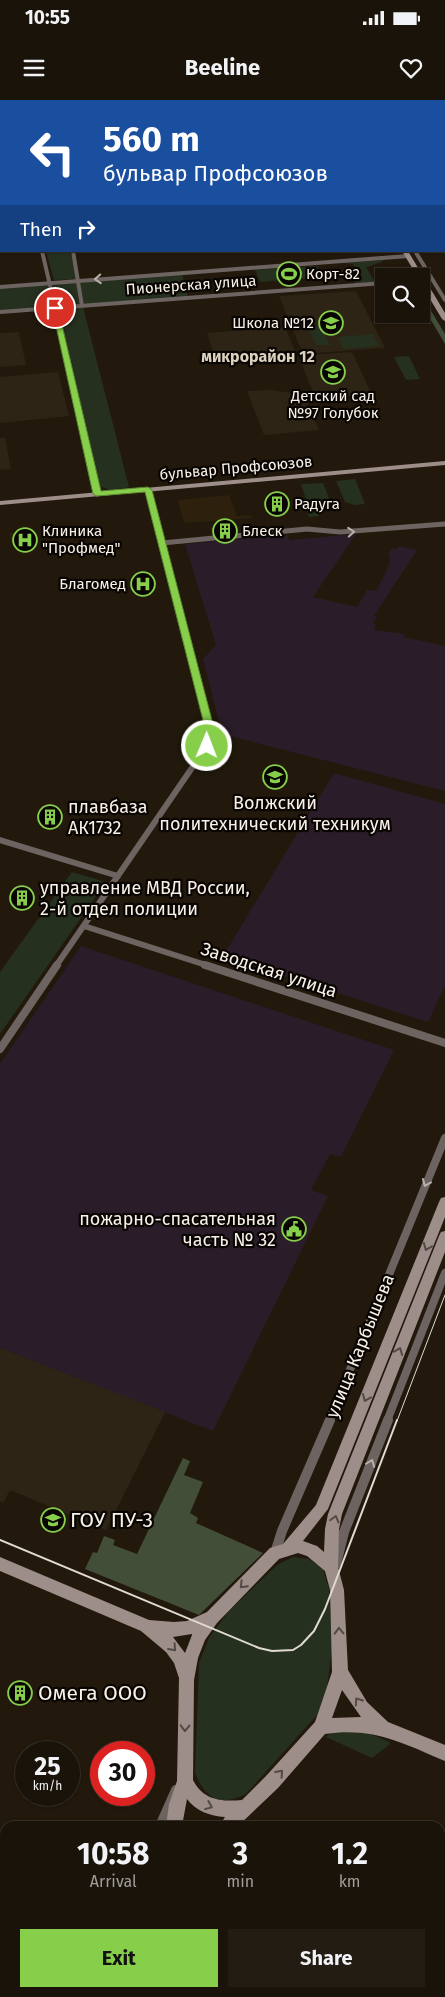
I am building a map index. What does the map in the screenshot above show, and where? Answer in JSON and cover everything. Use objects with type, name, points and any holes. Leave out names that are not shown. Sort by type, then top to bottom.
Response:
[{"type":"street","points":[[42,252],[97,494]]},
{"type":"street","points":[[73,252],[82,306]]},
{"type":"street","points":[[416,252],[445,300]]},
{"type":"street","points":[[407,254],[415,268]]},
{"type":"street","name":"Пионерская улица","points":[[0,287],[407,254]]},
{"type":"street","name":"Пионерская улица","points":[[0,312],[375,284]]},
{"type":"street","points":[[430,293],[445,319]]},
{"type":"street","name":"бульвар Профсоюзов","points":[[0,503],[445,463]]},
{"type":"street","points":[[0,1048],[207,746],[210,732],[148,490]]},
{"type":"street","points":[[162,543],[307,529],[340,532],[445,524]]},
{"type":"street","points":[[0,840],[118,876]]},
{"type":"street","name":"Заводская улица","points":[[84,926],[445,1043]]},
{"type":"street","name":"улица Карбышева","points":[[281,1550],[282,1531],[307,1475],[445,1138]]},
{"type":"street","name":"улица Карбышева","points":[[175,1821],[177,1804],[185,1778],[186,1680],[190,1658],[199,1635],[212,1618],[321,1509],[445,1202]]},
{"type":"street","points":[[232,1821],[321,1726],[340,1672],[337,1590],[332,1571],[332,1529],[336,1514],[445,1236]]},
{"type":"street","points":[[332,1571],[344,1532],[445,1273]]},
{"type":"street","points":[[281,1550],[298,1546],[312,1550],[332,1571]]},
{"type":"street","points":[[0,1564],[146,1626],[174,1631],[182,1630],[212,1618]]},
{"type":"street","points":[[146,1626],[176,1650],[182,1659],[186,1680]]},
{"type":"street","points":[[340,1672],[362,1707],[382,1726]]},
{"type":"street","points":[[321,1726],[350,1723],[382,1726],[445,1753]]},
{"type":"street","points":[[185,1778],[189,1791],[198,1801],[214,1809],[246,1808]]},
{"type":"street","name":"улица Карбышева","points":[[162,1821],[171,1799],[185,1778]]},
{"type":"street","points":[[237,1821],[246,1808]]},
{"type":"shaded area","name":"Школа №12","points":[[356,291],[385,348],[303,354],[279,296]]},
{"type":"shaded area","points":[[285,327],[295,351],[215,357],[207,333]]},
{"type":"shaded area","points":[[19,332],[26,365],[0,367],[0,333]]},
{"type":"shaded area","name":"Детский сад №97 Голубок","points":[[352,352],[372,395],[316,399],[302,365],[306,355]]},
{"type":"shaded area","points":[[58,372],[69,416],[0,423],[0,377]]},
{"type":"shaded area","points":[[271,390],[304,395],[319,430],[264,435],[247,391]]},
{"type":"shaded area","points":[[0,438],[5,438],[11,469],[0,470]]},
{"type":"shaded area","points":[[229,495],[237,516],[251,515],[252,518],[184,523],[178,502],[180,500]]},
{"type":"shaded area","points":[[32,531],[37,541],[12,543],[9,533]]},
{"type":"shaded area","points":[[356,534],[313,597],[357,607],[367,590],[376,591],[387,570],[390,559],[388,554],[392,548],[397,549],[399,546],[417,550],[374,616],[377,617],[373,624],[376,625],[374,630],[405,634],[404,637],[445,646],[445,791],[222,734],[203,659],[216,645],[185,544],[288,535],[289,540]]},
{"type":"shaded area","points":[[334,773],[445,804],[445,986],[428,1022],[223,956]]},
{"type":"shaded area","points":[[81,946],[394,1050],[341,1157],[330,1154],[311,1190],[328,1196],[213,1431],[0,1348],[0,1064]]},
{"type":"shaded area","points":[[0,1348],[165,1412],[106,1530],[10,1490],[3,1503],[0,1501]]},
{"type":"green space","points":[[46,252],[70,252],[78,279],[54,280]]},
{"type":"green space","points":[[384,260],[366,267],[375,282],[355,283],[354,280],[363,279],[361,275],[348,276],[345,270],[356,269],[353,264],[343,263]]},
{"type":"green space","name":"Корт-82","points":[[317,266],[323,277],[260,282],[255,270]]},
{"type":"green space","points":[[182,274],[188,297],[58,306],[53,285]]},
{"type":"green space","points":[[48,285],[53,307],[0,311],[0,288]]},
{"type":"green space","points":[[83,307],[129,487],[111,490],[99,486],[59,311]]},
{"type":"green space","points":[[430,309],[445,334],[445,344],[430,318]]},
{"type":"green space","points":[[314,325],[322,327],[330,345],[316,345],[308,328]]},
{"type":"green space","points":[[373,334],[379,346],[343,349],[338,337]]},
{"type":"green space","points":[[409,356],[420,379],[406,380],[394,357]]},
{"type":"green space","points":[[355,479],[365,504],[355,505],[345,502],[336,481]]},
{"type":"green space","points":[[323,483],[332,506],[317,508],[319,516],[309,517],[306,507],[308,505],[301,484]]},
{"type":"green space","points":[[72,872],[106,882],[0,1034],[0,972]]},
{"type":"green space","points":[[183,1458],[190,1461],[184,1475],[203,1482],[190,1513],[198,1518],[196,1523],[263,1553],[199,1615],[85,1569],[93,1552],[97,1553],[104,1536],[115,1540],[113,1545],[137,1554]]},
{"type":"green space","points":[[293,1557],[309,1559],[323,1569],[329,1589],[332,1649],[327,1687],[317,1715],[246,1794],[228,1800],[214,1798],[204,1789],[195,1773],[199,1663],[209,1638],[229,1611],[277,1565]]},
{"type":"green space","points":[[356,1728],[390,1744],[372,1758],[326,1737],[331,1732]]},
{"type":"tram line","points":[[397,1421],[445,1295]]},
{"type":"tram line","points":[[0,1540],[259,1648],[272,1651],[293,1650],[301,1645],[314,1631],[325,1609],[397,1420]]},
{"type":"place","name":"Корт-82","points":[[289,274]]},
{"type":"place","name":"Школа №12","points":[[331,323]]},
{"type":"place","name":"Детский сад №97 Голубок","points":[[333,372]]},
{"type":"place","name":"Радуга","points":[[277,504]]},
{"type":"place","name":"Блеск","points":[[225,531]]},
{"type":"place","name":"Клиника \"Профмед\"","points":[[25,540]]},
{"type":"place","name":"Благомед","points":[[143,584]]},
{"type":"place","name":"Волжский политехнический техникум","points":[[275,777]]},
{"type":"place","name":"плавбаза АК1732","points":[[50,817]]},
{"type":"place","name":"управление МВД России, 2-й отдел полиции","points":[[22,898]]},
{"type":"place","name":"пожарно-спасательная часть № 32","points":[[294,1229]]},
{"type":"place","name":"ГОУ ПУ-3","points":[[53,1520]]},
{"type":"place","name":"Омега ООО","points":[[20,1693]]},
{"type":"district","name":"микрорайон 12","points":[[258,356]]},
{"type":"route","points":[[55,308],[97,494],[148,490],[210,732],[207,746]]}]
